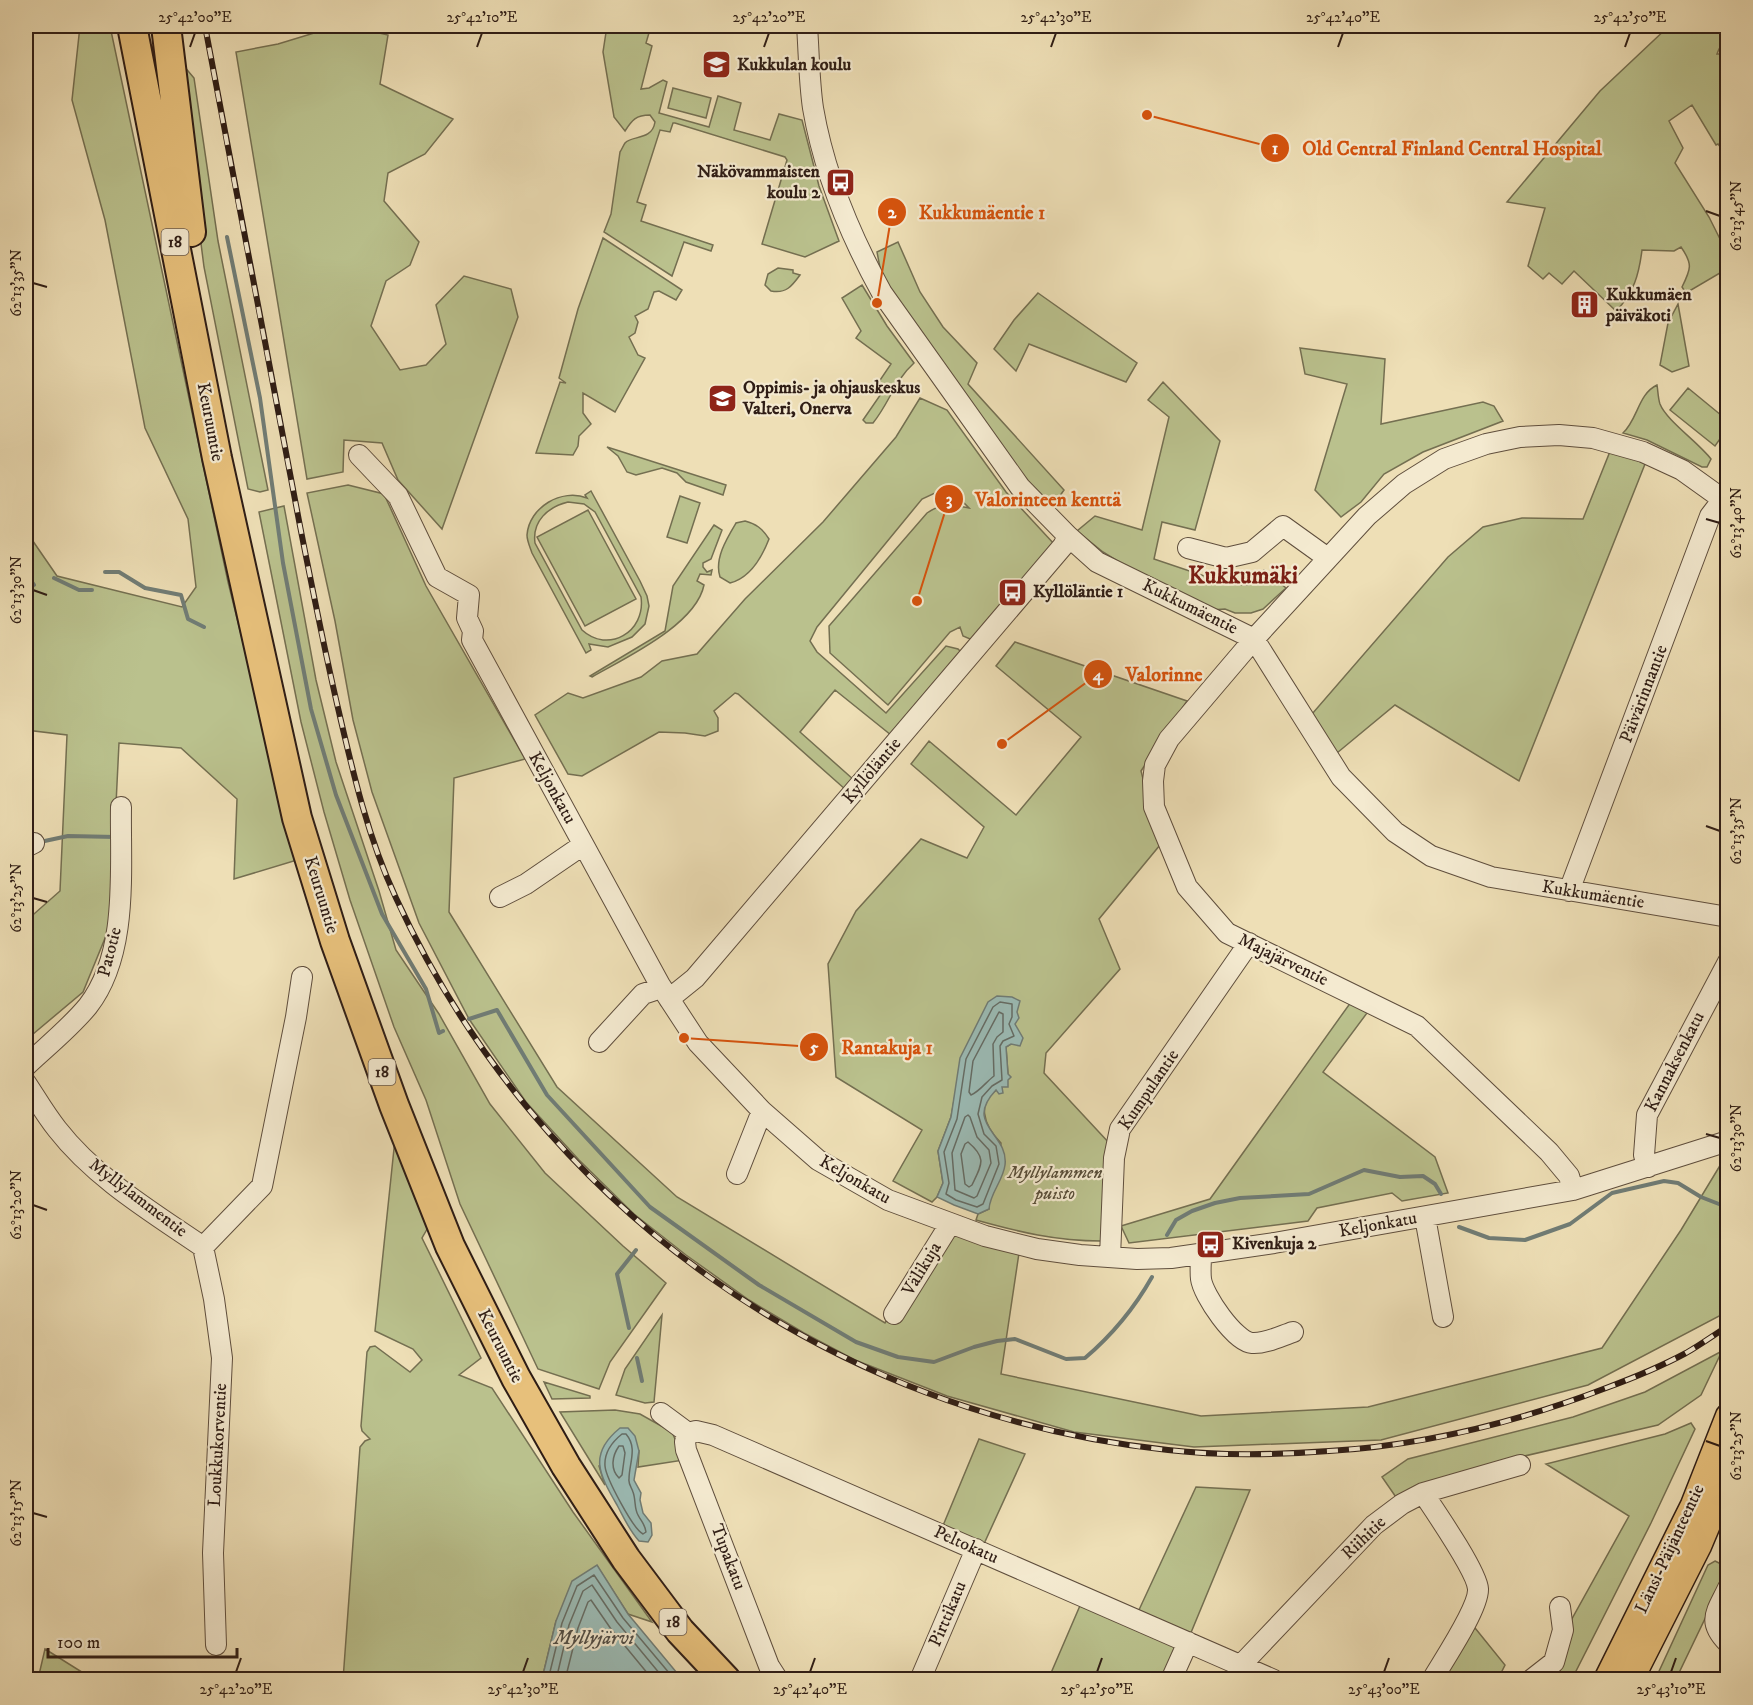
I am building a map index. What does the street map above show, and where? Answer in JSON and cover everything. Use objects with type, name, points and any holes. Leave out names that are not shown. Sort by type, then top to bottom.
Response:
[{"type":"highway","name":"Keuruuntie","points":[[132,26],[217,458],[297,818],[335,941],[393,1106],[450,1246],[516,1378],[566,1467],[626,1559],[680,1631],[726,1680]]},
{"type":"highway","points":[[166,26],[217,458]]},
{"type":"main road","name":"Länsi-Päijänteentie","points":[[1606,1680],[1711,1513],[1728,1416]]},
{"type":"main road","name":"Länsi-Päijänteentie","points":[[1631,1680],[1699,1546],[1728,1477]]},
{"type":"street","name":"Kukkumäentie","points":[[807,26],[813,108],[828,170],[848,225],[869,270],[882,292],[1020,487],[1068,536],[1097,562],[1254,639],[1341,777],[1395,832],[1431,856],[1491,877],[1728,917]]},
{"type":"street","name":"Majajärventie","points":[[1573,1190],[1569,1176],[1549,1152],[1417,1026],[1227,933],[1187,887],[1154,807],[1152,782],[1155,765],[1169,739],[1254,639],[1367,516],[1404,484],[1444,459],[1486,444],[1520,437],[1543,435],[1604,440],[1643,452],[1682,470],[1725,501]]},
{"type":"street","name":"Keljonkatu","points":[[359,455],[398,496],[437,577],[469,595],[467,618],[473,631],[472,640],[664,992],[698,1043],[762,1111],[818,1160],[888,1200],[985,1236],[1037,1249],[1080,1256],[1171,1258],[1201,1255],[1573,1190],[1728,1141]]},
{"type":"street","name":"Päivärinnantie","points":[[1569,891],[1710,516],[1725,501]]},
{"type":"street","points":[[1188,548],[1226,558],[1252,552],[1283,526],[1322,554]]},
{"type":"street","name":"Kyllöläntie","points":[[599,1042],[642,994],[655,990],[664,992],[695,978],[1063,546],[1068,536]]},
{"type":"street","name":"Patotie","points":[[26,1066],[87,1006],[101,986],[111,962],[117,935],[121,807]]},
{"type":"street","points":[[500,897],[526,884],[583,845]]},
{"type":"street","name":"Kumpulantie","points":[[1110,1257],[1114,1158],[1120,1129],[1249,943]]},
{"type":"street","name":"Kannaksenkatu","points":[[1648,1167],[1644,1155],[1647,1115],[1728,962]]},
{"type":"street","name":"Myllylammentie","points":[[26,1083],[57,1130],[97,1170],[132,1198],[203,1247],[262,1186],[302,977]]},
{"type":"street","points":[[737,1174],[762,1111]]},
{"type":"street","points":[[1425,1217],[1443,1317]]},
{"type":"street","name":"Välikuja","points":[[894,1314],[950,1224]]},
{"type":"street","name":"Loukkukorventie","points":[[203,1247],[214,1299],[222,1358],[213,1553],[216,1645]]},
{"type":"street","points":[[1201,1255],[1201,1280],[1209,1299],[1233,1331],[1243,1340],[1252,1343],[1262,1342],[1293,1332]]},
{"type":"street","name":"Peltokatu","points":[[661,1413],[688,1433],[696,1431],[713,1435],[1242,1664],[1274,1680]]},
{"type":"street","name":"Tupakatu","points":[[688,1433],[685,1442],[686,1450],[770,1666],[778,1680]]},
{"type":"street","name":"Riihitie","points":[[1242,1664],[1374,1525],[1402,1504],[1424,1493],[1520,1465]]},
{"type":"street","points":[[1424,1493],[1473,1573],[1478,1589],[1475,1605],[1438,1679]]},
{"type":"street","name":"Pirttikatu","points":[[920,1680],[976,1549]]},
{"type":"street","points":[[1728,1588],[1715,1617],[1715,1627],[1728,1643]]},
{"type":"street","points":[[1531,1680],[1554,1662],[1563,1630],[1560,1607]]},
{"type":"street","points":[[1171,1680],[1188,1642]]},
{"type":"green space","points":[[80,26],[110,26],[228,582],[297,860],[234,879],[237,799],[181,748],[119,743],[110,926],[83,992],[26,1040],[26,921],[60,891],[67,735],[26,730],[26,531],[57,576],[182,607],[196,587],[188,519],[145,428],[105,220],[72,100]]},
{"type":"green space","points":[[337,26],[349,26],[388,35],[380,84],[453,119],[425,154],[388,173],[384,201],[419,242],[410,265],[386,281],[371,326],[400,370],[426,365],[446,344],[436,305],[464,276],[511,289],[518,317],[442,529],[398,480],[382,443],[344,440],[343,472],[307,479],[236,52],[278,44]]},
{"type":"green space","points":[[607,26],[651,26],[646,43],[652,46],[641,89],[649,88],[663,80],[667,82],[659,113],[709,127],[718,96],[741,103],[734,130],[770,140],[779,114],[802,120],[819,186],[839,241],[805,257],[762,244],[787,160],[785,157],[675,123],[670,132],[660,130],[637,202],[646,205],[641,221],[713,245],[711,251],[684,242],[672,276],[604,232],[611,214],[620,152],[628,141],[650,132],[655,122],[650,115],[641,116],[632,121],[625,131],[614,117],[603,52]]},
{"type":"green space","points":[[1669,26],[1727,26],[1727,49],[1719,49],[1717,54],[1727,54],[1727,146],[1722,149],[1718,144],[1716,145],[1692,105],[1669,121],[1683,148],[1675,163],[1709,217],[1726,251],[1720,273],[1686,293],[1682,287],[1689,271],[1689,262],[1681,247],[1674,251],[1642,250],[1635,283],[1616,311],[1574,271],[1562,284],[1549,273],[1543,279],[1528,266],[1545,208],[1507,202],[1600,91]]},
{"type":"green space","points":[[183,65],[194,78],[218,241],[268,490],[260,492],[248,489],[204,267],[180,79]]},
{"type":"green space","points":[[673,88],[711,98],[706,118],[668,108]]},
{"type":"green space","points":[[603,238],[682,290],[676,300],[659,291],[654,292],[648,309],[635,316],[638,322],[635,333],[629,337],[638,355],[645,358],[615,412],[583,393],[583,413],[591,424],[579,436],[578,446],[573,455],[536,453],[560,382],[566,383],[559,378],[578,309]]},
{"type":"green space","points":[[898,242],[920,292],[943,327],[977,363],[968,384],[1064,490],[1052,507],[1043,503],[882,278],[877,252]]},
{"type":"green space","points":[[778,268],[793,270],[793,273],[800,275],[788,288],[776,292],[771,291],[765,285],[768,274]]},
{"type":"green space","points":[[862,285],[887,326],[914,363],[902,377],[873,423],[866,423],[863,420],[881,394],[874,389],[891,364],[856,338],[861,331],[842,298]]},
{"type":"green space","points":[[1038,293],[1137,363],[1126,382],[1029,344],[1016,371],[994,349],[1014,320]]},
{"type":"green space","points":[[1678,304],[1689,366],[1672,372],[1660,365],[1668,323]]},
{"type":"green space","points":[[1300,348],[1385,359],[1381,424],[1483,402],[1494,406],[1503,421],[1423,452],[1384,474],[1361,502],[1341,517],[1315,490],[1347,384],[1305,374]]},
{"type":"green space","points":[[1163,382],[1220,441],[1195,530],[1162,522],[1154,559],[1228,584],[1248,585],[1264,570],[1286,588],[1263,609],[1251,613],[1235,613],[1225,609],[1211,610],[1161,588],[1103,552],[1077,531],[1095,516],[1142,530],[1169,417],[1148,400]]},
{"type":"green space","points":[[1657,385],[1659,402],[1663,410],[1711,459],[1707,467],[1702,467],[1647,440],[1623,433],[1646,394]]},
{"type":"green space","points":[[1688,388],[1727,420],[1727,429],[1715,446],[1670,410]]},
{"type":"green space","points":[[920,398],[947,410],[1006,492],[1055,545],[977,637],[970,639],[963,636],[960,627],[950,632],[888,705],[830,653],[829,626],[927,513],[943,506],[969,508],[960,499],[937,492],[922,499],[817,627],[810,641],[817,652],[886,713],[946,646],[958,649],[962,653],[891,735],[835,690],[800,732],[854,780],[846,790],[735,693],[714,711],[718,718],[718,731],[705,736],[659,732],[582,776],[568,774],[535,715],[568,693],[583,698],[641,677],[662,661],[697,654],[745,599],[823,522],[896,437]]},
{"type":"green space","points":[[607,447],[726,485],[723,495],[686,482],[677,473],[662,468],[636,475],[627,472],[618,456]]},
{"type":"green space","points":[[1611,449],[1647,459],[1519,781],[1395,705],[1337,753],[1312,714],[1448,557],[1483,527],[1522,518],[1583,519]]},
{"type":"green space","points":[[348,485],[384,494],[426,586],[525,759],[454,778],[449,912],[557,1087],[677,1197],[885,1323],[941,1228],[1019,1253],[1001,1374],[1201,1416],[1368,1407],[1602,1348],[1681,1230],[1727,1154],[1728,1308],[1725,1313],[1588,1385],[1381,1440],[1194,1447],[1074,1432],[947,1396],[855,1360],[804,1333],[749,1300],[634,1214],[579,1160],[526,1102],[469,1019],[419,923],[372,792],[353,720],[335,621],[307,493]]},
{"type":"green space","points":[[591,491],[640,581],[649,606],[645,624],[632,637],[608,647],[589,644],[591,650],[586,653],[532,553],[527,535],[534,516],[548,502],[567,496],[587,498],[585,495]],"holes":[[[568,502],[584,504],[595,512],[641,597],[638,620],[623,636],[613,639],[603,640],[592,637],[582,630],[535,543],[536,528],[548,511]]]},
{"type":"green space","points":[[680,496],[700,503],[687,543],[667,537]]},
{"type":"green space","points":[[284,506],[316,680],[336,762],[396,950],[439,1014],[490,1104],[545,1173],[666,1283],[610,1362],[599,1389],[538,1369],[460,1204],[426,1100],[394,1027],[350,900],[301,722],[259,512]]},
{"type":"green space","points":[[588,510],[636,599],[585,626],[537,537]]},
{"type":"green space","points":[[745,521],[758,527],[769,539],[759,560],[749,572],[744,577],[730,583],[720,577],[720,556],[736,523]]},
{"type":"green space","points":[[714,525],[722,530],[711,559],[703,563],[707,572],[712,570],[711,575],[700,574],[697,581],[704,585],[698,600],[688,614],[674,627],[640,650],[592,677],[590,676],[665,631],[673,586]]},
{"type":"green space","name":"Myllylammen puisto","points":[[1015,642],[1187,701],[1141,771],[1160,845],[1099,919],[1120,969],[1046,1053],[1044,1073],[1111,1145],[1101,1241],[1038,1235],[976,1220],[978,1214],[989,1209],[989,1201],[997,1183],[1001,1143],[986,1121],[985,1106],[993,1092],[1002,1087],[1008,1074],[1006,1047],[1011,1044],[1015,1024],[955,1095],[951,1117],[938,1151],[943,1183],[937,1197],[932,1202],[893,1181],[922,1130],[836,1077],[828,964],[856,911],[921,839],[967,858],[984,827],[911,764],[929,741],[1016,815],[1081,737],[996,666]]},
{"type":"green space","points":[[1351,1002],[1367,1013],[1323,1072],[1435,1157],[1448,1193],[1402,1201],[1392,1193],[1317,1208],[1308,1221],[1129,1243],[1121,1226],[1210,1199]]},
{"type":"green space","points":[[395,1139],[430,1224],[422,1238],[481,1358],[459,1375],[492,1388],[573,1512],[652,1622],[628,1614],[597,1566],[556,1621],[542,1679],[343,1680],[360,1447],[370,1439],[362,1431],[361,1426],[367,1352],[370,1347],[375,1346],[410,1372],[422,1360],[413,1349],[375,1331]]},
{"type":"green space","points":[[662,1315],[654,1402],[645,1403],[616,1395],[625,1369]]},
{"type":"green space","points":[[1722,1351],[1701,1395],[1658,1425],[1516,1458],[1398,1500],[1382,1477],[1408,1459],[1573,1417],[1645,1392]]},
{"type":"green space","points":[[544,1382],[590,1396],[590,1398],[552,1399]]},
{"type":"green space","points":[[615,1410],[640,1414],[672,1432],[684,1460],[638,1467],[639,1451],[599,1466],[605,1485],[560,1412]]},
{"type":"green space","points":[[1691,1423],[1695,1429],[1651,1523],[1572,1679],[1538,1680],[1629,1516],[1546,1464],[1665,1434]]},
{"type":"green space","points":[[979,1439],[1025,1454],[983,1546],[942,1528]]},
{"type":"green space","points":[[1196,1487],[1250,1490],[1190,1635],[1138,1612]]},
{"type":"green space","points":[[1715,1561],[1725,1566],[1725,1577],[1676,1679],[1655,1680],[1708,1565]]},
{"type":"green space","points":[[1082,1601],[1167,1639],[1175,1648],[1174,1658],[1164,1679],[1048,1680]]},
{"type":"green space","points":[[1471,1623],[1505,1665],[1498,1679],[1479,1679],[1444,1672]]},
{"type":"green space","points":[[45,1649],[93,1679],[38,1679]]},
{"type":"water","points":[[997,996],[1012,997],[1020,1001],[1017,1012],[1019,1018],[1015,1024],[1023,1038],[1020,1046],[1011,1044],[1006,1047],[1008,1074],[1011,1077],[1008,1080],[1008,1087],[1002,1087],[1003,1093],[999,1094],[996,1090],[987,1102],[984,1112],[985,1121],[1001,1145],[1005,1165],[989,1209],[978,1214],[937,1197],[943,1183],[938,1151],[951,1117],[960,1058],[988,1002]]},
{"type":"water","points":[[620,1428],[628,1428],[635,1436],[639,1451],[634,1480],[641,1493],[643,1513],[651,1523],[652,1535],[648,1542],[639,1541],[632,1533],[605,1484],[602,1474],[600,1456],[610,1438]]},
{"type":"water","name":"Myllyjärvi","points":[[597,1565],[628,1614],[682,1679],[542,1679],[556,1621],[572,1581]]},
{"type":"waterway","points":[[227,237],[260,398],[283,563],[311,709],[336,795],[382,914],[426,989],[439,1033],[443,1031]]},
{"type":"waterway","points":[[105,572],[119,572],[145,588],[181,595],[188,619],[204,627]]},
{"type":"waterway","points":[[26,574],[34,585]]},
{"type":"waterway","points":[[54,578],[79,590],[92,590]]},
{"type":"waterway","points":[[40,842],[68,836],[116,837]]},
{"type":"waterway","points":[[469,1019],[497,1010],[547,1095],[650,1207],[759,1285],[856,1342],[898,1357],[934,1362],[974,1347],[1015,1339],[1066,1359],[1085,1358],[1122,1320],[1152,1277]]},
{"type":"waterway","points":[[1167,1235],[1176,1220],[1192,1211],[1215,1203],[1240,1198],[1309,1194],[1364,1170],[1400,1177],[1423,1176],[1435,1184],[1441,1194]]},
{"type":"waterway","points":[[1459,1227],[1489,1238],[1525,1240],[1570,1224],[1612,1193],[1664,1181],[1678,1183],[1701,1197],[1724,1206],[1728,1203]]},
{"type":"waterway","points":[[629,1328],[617,1274],[636,1250]]},
{"type":"waterway","points":[[637,1358],[642,1381]]},
{"type":"railway","points":[[205,26],[323,640],[356,781],[377,852],[396,898],[456,1009],[529,1110],[614,1199],[708,1276],[813,1341],[925,1392],[1044,1429],[1168,1450],[1268,1454],[1365,1448],[1435,1438],[1504,1422],[1572,1401],[1666,1363],[1728,1326]]},
{"type":"place","name":"Kukkulan koulu","points":[[716,65]]},
{"type":"place","name":"Old Central Finland Central Hospital","points":[[1147,115]]},
{"type":"place","name":"Näkövammaisten koulu 2","points":[[841,182]]},
{"type":"place","name":"Kukkumäentie 1","points":[[877,303]]},
{"type":"place","name":"Kukkumäen päiväkoti","points":[[1585,305]]},
{"type":"place","name":"Oppimis- ja ohjauskeskus Valteri, Onerva","points":[[722,398]]},
{"type":"place","name":"Kyllöläntie 1","points":[[1012,592]]},
{"type":"place","name":"Valorinteen kenttä","points":[[917,601]]},
{"type":"place","name":"Valorinne","points":[[1002,744]]},
{"type":"place","name":"Rantakuja 1","points":[[684,1038]]},
{"type":"place","name":"Kivenkuja 2","points":[[1211,1244]]},
{"type":"district","name":"Kukkumäki","points":[[1243,576]]}]
